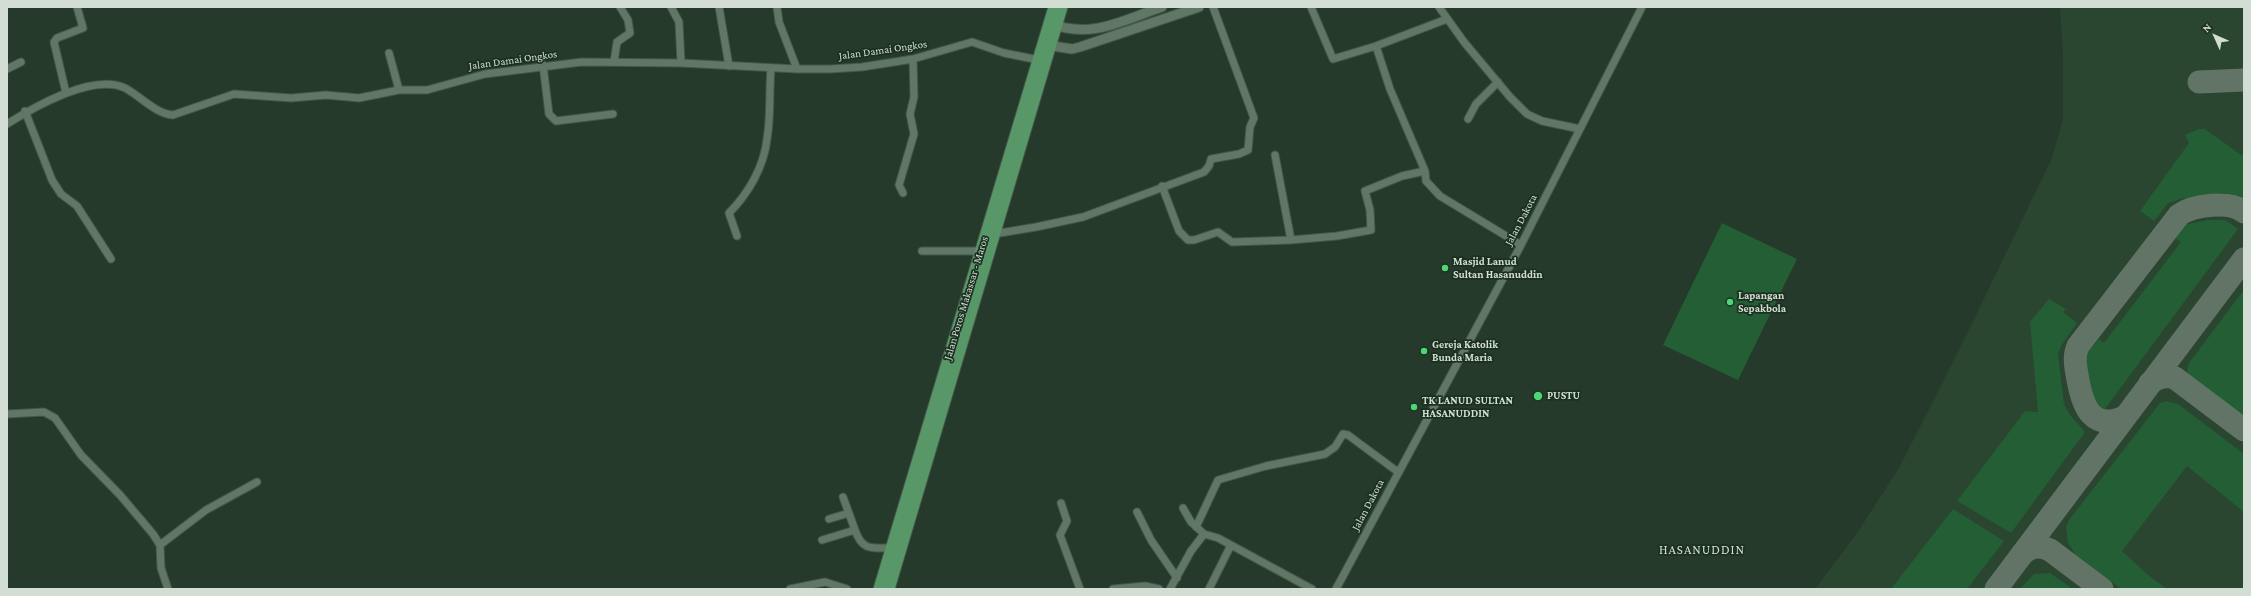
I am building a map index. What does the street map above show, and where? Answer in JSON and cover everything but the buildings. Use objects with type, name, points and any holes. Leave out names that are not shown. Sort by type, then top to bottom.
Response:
[{"type":"highway","name":"Jalan Poros Makassar - Maros","points":[[1053,24],[1054,7]]},
{"type":"highway","name":"Jalan Poros Makassar - Maros","points":[[879,589],[888,576],[994,234],[1053,24],[1062,7]]},
{"type":"highway","name":"Jalan Poros Makassar - Maros","points":[[889,589],[888,576],[891,548],[1039,60],[1047,45]]},
{"type":"street","points":[[66,93],[54,42],[57,38],[83,28],[77,7]]},
{"type":"street","points":[[614,62],[617,42],[630,33],[628,20],[620,7]]},
{"type":"street","points":[[671,7],[680,22],[681,63]]},
{"type":"street","points":[[719,7],[729,66]]},
{"type":"street","points":[[777,7],[779,22],[797,69]]},
{"type":"street","points":[[1053,24],[1085,31],[1098,29],[1162,7]]},
{"type":"street","points":[[1047,45],[1076,48],[1199,7]]},
{"type":"street","points":[[994,234],[1036,228],[1114,207],[1162,186],[1204,172],[1209,166],[1211,159],[1239,154],[1248,150],[1250,144],[1249,135],[1254,118],[1213,7]]},
{"type":"street","points":[[1311,7],[1333,59],[1376,46],[1447,19]]},
{"type":"street","points":[[1439,7],[1447,19],[1518,105],[1534,118],[1580,129]]},
{"type":"street","name":"Jalan Dakota","points":[[1336,589],[1521,245],[1642,7]]},
{"type":"street","points":[[1130,18],[1133,28]]},
{"type":"street","name":"Jalan Damai Ongkos","points":[[7,124],[25,111],[66,93],[100,85],[123,88],[163,112],[173,115],[234,94],[290,98],[326,95],[359,98],[400,90],[427,90],[485,74],[543,65],[614,62],[681,63],[797,69],[862,67],[912,58],[972,42],[1004,53],[1039,60]]},
{"type":"street","points":[[1376,46],[1390,90],[1425,170],[1426,181],[1440,196],[1521,245]]},
{"type":"street","points":[[389,53],[400,90]]},
{"type":"street","points":[[903,193],[899,185],[904,172],[914,131],[910,114],[914,97],[912,58]]},
{"type":"street","points":[[7,69],[21,62]]},
{"type":"street","points":[[543,65],[549,114],[552,119],[556,121],[613,114]]},
{"type":"street","points":[[737,236],[730,213],[749,190],[759,168],[767,140],[771,68]]},
{"type":"street","points":[[1468,119],[1476,104],[1498,82]]},
{"type":"street","points":[[25,111],[52,180],[61,194],[77,206],[110,259]]},
{"type":"street","points":[[1276,155],[1292,240]]},
{"type":"street","points":[[1162,186],[1179,231],[1188,240],[1194,240],[1218,232],[1232,242],[1292,240],[1337,236],[1371,230],[1370,210],[1365,191],[1402,176],[1425,170]]},
{"type":"street","points":[[922,251],[980,251]]},
{"type":"street","points":[[7,414],[44,412],[50,414],[81,456],[120,495],[153,534],[160,545],[161,568],[168,589]]},
{"type":"street","points":[[1196,527],[1218,480],[1273,464],[1325,454],[1336,448],[1342,434],[1348,435],[1398,472]]},
{"type":"street","points":[[160,545],[206,510],[257,482]]},
{"type":"street","points":[[843,497],[860,543],[864,546],[891,548]]},
{"type":"street","points":[[1061,503],[1067,521],[1060,535],[1080,589]]},
{"type":"street","points":[[1183,508],[1196,527],[1204,534],[1212,535],[1312,589]]},
{"type":"street","points":[[1137,512],[1151,540],[1177,578]]},
{"type":"street","points":[[829,520],[849,513]]},
{"type":"street","points":[[822,540],[855,530]]},
{"type":"street","points":[[1170,589],[1194,547],[1204,534]]},
{"type":"street","points":[[1209,589],[1231,545]]},
{"type":"street","points":[[790,589],[825,582],[847,589]]},
{"type":"street","points":[[1113,589],[1145,586],[1159,589]]},
{"type":"shaded area","points":[[2060,7],[2244,7],[2244,589],[1815,589],[1857,533],[1899,468],[1962,344],[2052,158],[2063,119],[2063,56]]},
{"type":"green space","points":[[2199,129],[2205,129],[2244,157],[2244,202],[2233,195],[2225,193],[2180,199],[2168,203],[2154,221],[2140,211],[2189,143],[2185,135]]},
{"type":"green space","points":[[2207,220],[2225,220],[2238,229],[2105,409],[2099,408],[2090,392],[2081,360],[2099,339],[2104,343],[2181,242],[2174,237],[2184,225]]},
{"type":"green space","name":"Lapangan Sepakbola","points":[[1722,223],[1797,259],[1738,380],[1663,345]]},
{"type":"green space","points":[[2243,291],[2244,417],[2191,378],[2187,371],[2189,363]]},
{"type":"green space","points":[[2049,299],[2066,309],[2063,312],[2077,323],[2061,346],[2058,354],[2064,404],[2070,415],[2085,432],[2011,533],[1957,501],[2025,411],[2038,412],[2030,322]]},
{"type":"green space","points":[[2166,401],[2178,404],[2244,454],[2244,512],[2187,466],[2122,551],[2148,575],[2167,589],[2121,589],[2076,555],[2068,543],[2066,527],[2069,520],[2160,403]]},
{"type":"green space","points":[[1953,509],[2004,541],[1967,589],[1891,589]]},
{"type":"green space","points":[[2050,573],[2073,589],[2020,589],[2034,574]]},
{"type":"taxiway","points":[[2199,82],[2244,80]]},
{"type":"taxiway","points":[[2126,416],[2115,420],[2105,421],[2098,419],[2087,408],[2080,390],[2076,367],[2075,358],[2078,346],[2179,215],[2202,206],[2212,205],[2230,206],[2238,208],[2244,212]]},
{"type":"taxiway","points":[[1996,589],[2244,259]]},
{"type":"taxiway","points":[[2150,383],[2162,377],[2175,378],[2244,430]]},
{"type":"taxiway","points":[[2022,554],[2029,549],[2036,547],[2042,547],[2050,550],[2102,589]]},
{"type":"place","name":"Masjid Lanud Sultan Hasanuddin","points":[[1445,268]]},
{"type":"place","name":"Lapangan Sepakbola","points":[[1730,302]]},
{"type":"place","name":"Gereja Katolik Bunda Maria","points":[[1424,351]]},
{"type":"place","name":"PUSTU","points":[[1538,396]]},
{"type":"place","name":"TK LANUD SULTAN HASANUDDIN","points":[[1414,407]]},
{"type":"district","name":"HASANUDDIN","points":[[1702,550]]}]
